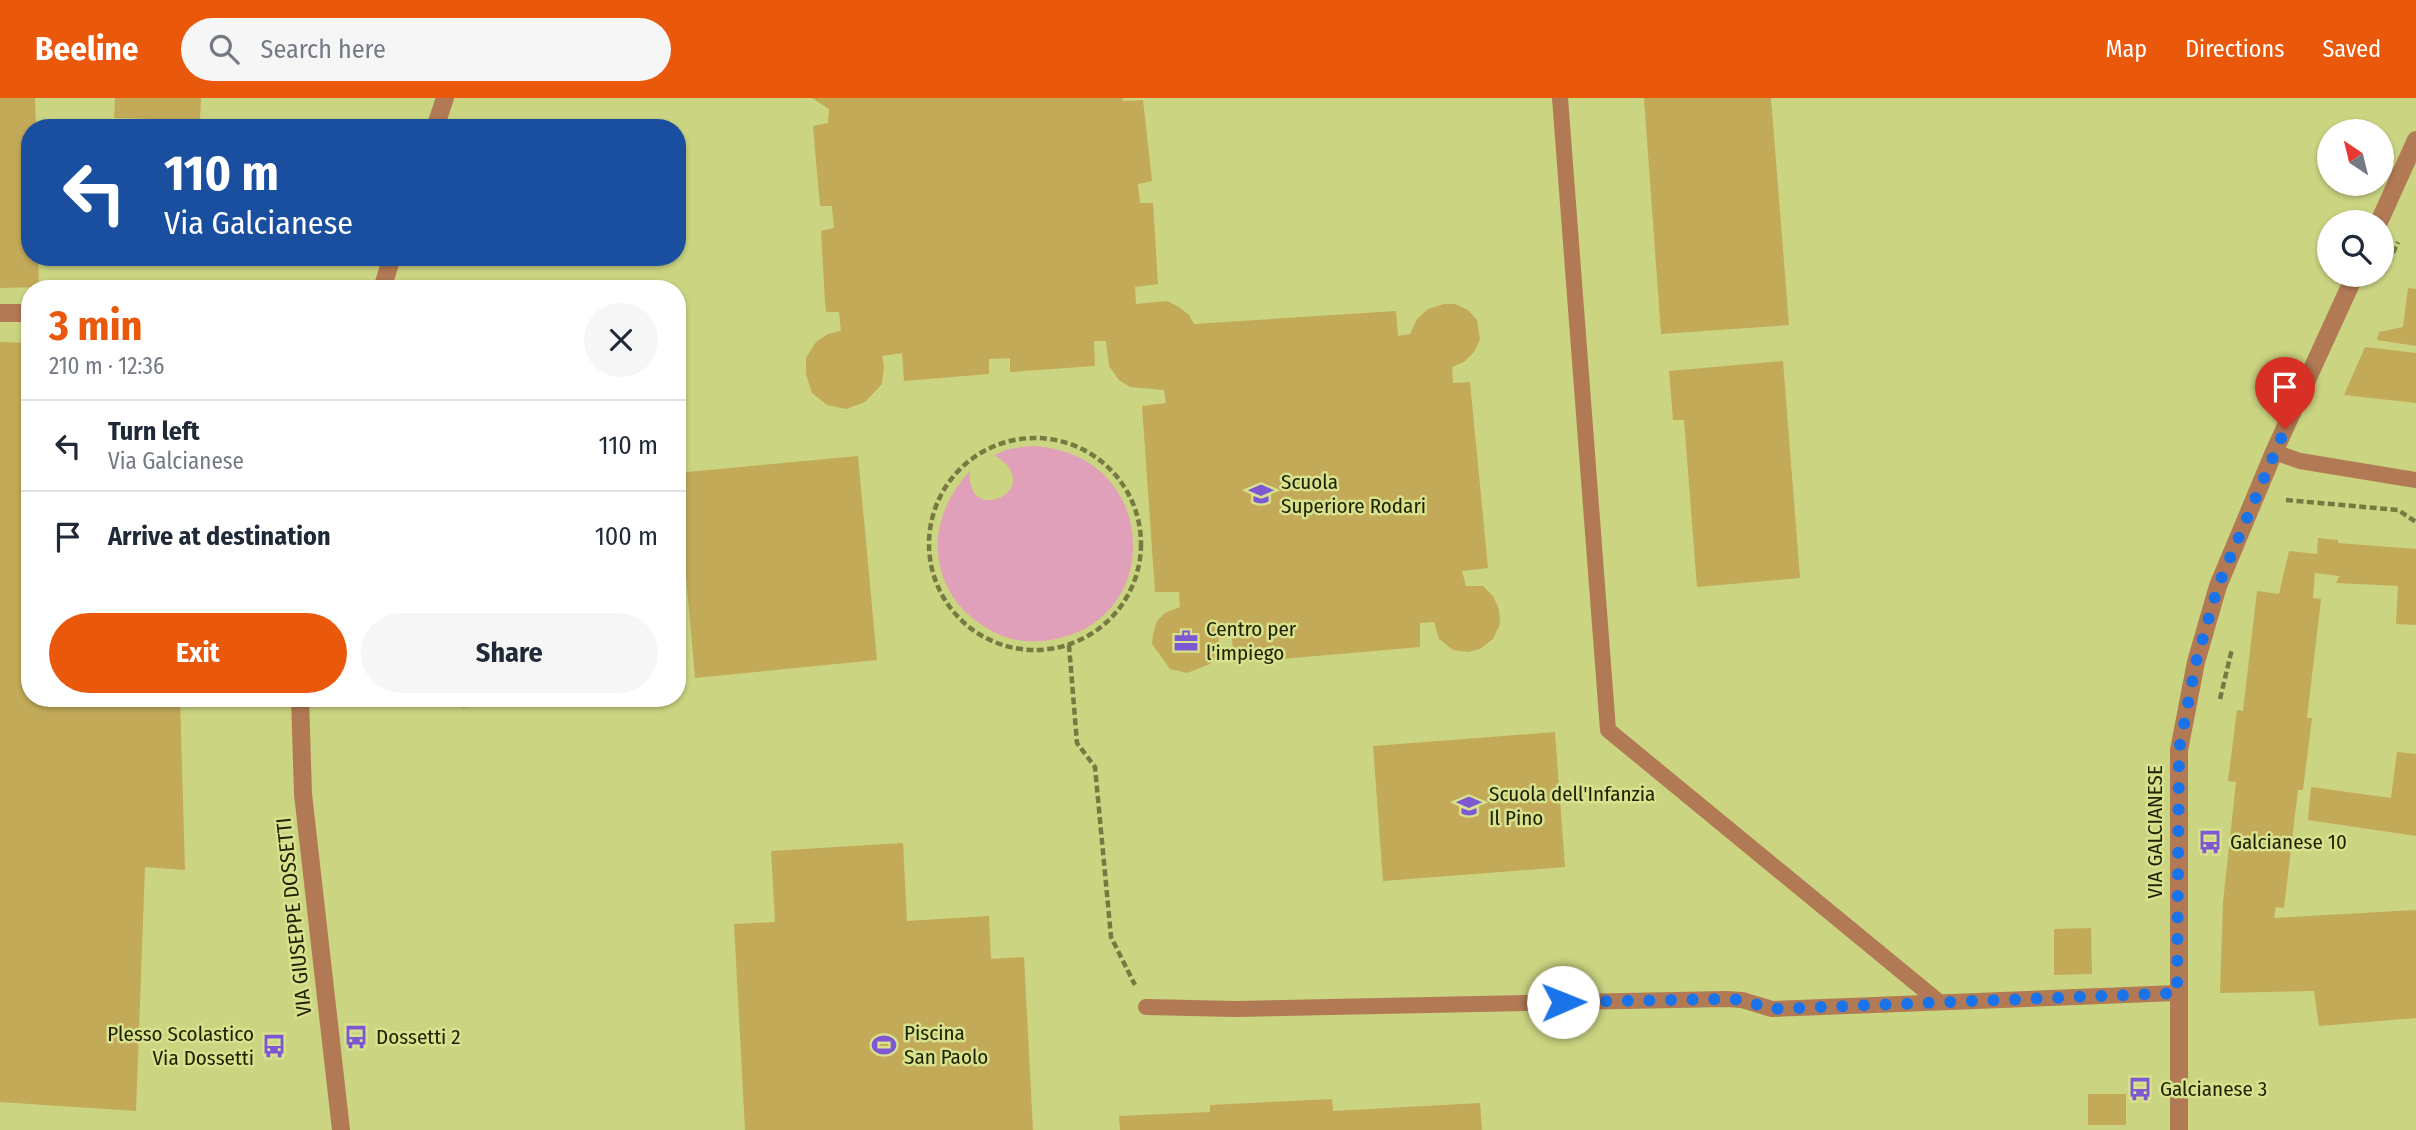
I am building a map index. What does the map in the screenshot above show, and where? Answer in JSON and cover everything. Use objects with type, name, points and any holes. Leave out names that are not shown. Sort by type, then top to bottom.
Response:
[{"type":"street","points":[[438,119],[444,98]]},
{"type":"street","points":[[2384,210],[2416,140]]},
{"type":"street","name":"VIA GALCIANESE","points":[[2179,1130],[2179,750],[2196,662],[2218,586],[2274,452],[2350,287]]},
{"type":"street","points":[[0,313],[21,313]]},
{"type":"street","name":"VIA GIUSEPPE DOSSETTI","points":[[300,707],[303,794],[341,1130]]},
{"type":"lane","points":[[1560,98],[1608,730],[1939,1002]]},
{"type":"lane","points":[[2274,452],[2300,461],[2416,480]]},
{"type":"lane","points":[[1146,1007],[1236,1009],[1726,999],[1742,1000],[1772,1009],[2177,993]]},
{"type":"path","points":[[2394,251],[2404,231]]},
{"type":"path","points":[[1040,438],[1077,445],[1093,454],[1116,477],[1128,494],[1137,518],[1141,552],[1139,570],[1126,599],[1096,631],[1069,645],[1037,649],[1018,648],[998,642],[965,622],[949,604],[937,581],[929,549],[930,526],[942,492],[970,460],[1001,443],[1040,438]]},
{"type":"path","points":[[2281,512],[2300,461]]},
{"type":"path","points":[[2286,500],[2398,510],[2416,522]]},
{"type":"path","points":[[1069,645],[1077,743],[1095,767],[1111,937],[1146,1007]]},
{"type":"path","points":[[2218,711],[2232,648]]},
{"type":"shaded area","points":[[1030,446],[1072,454],[1103,474],[1123,501],[1132,533],[1131,567],[1118,597],[1095,622],[1060,638],[1044,641],[1013,639],[998,634],[971,617],[950,593],[939,559],[942,519],[961,482],[970,471],[972,488],[980,498],[990,500],[1001,497],[1010,490],[1013,480],[1009,468],[994,455],[1009,449]]},
{"type":"building","points":[[0,98],[35,98],[36,119],[21,119],[21,266],[38,266],[39,280],[21,280],[21,287],[0,288]]},
{"type":"building","points":[[115,98],[201,98],[200,119],[114,118]]},
{"type":"building","points":[[812,98],[1143,100],[1152,181],[1138,184],[1140,203],[1153,203],[1158,284],[1135,287],[1136,304],[1167,301],[1189,315],[1194,324],[1396,311],[1398,336],[1410,334],[1417,319],[1428,309],[1455,304],[1468,310],[1477,320],[1480,339],[1474,352],[1464,362],[1452,367],[1453,383],[1470,382],[1488,568],[1462,571],[1466,586],[1483,586],[1493,596],[1499,609],[1500,624],[1493,639],[1480,649],[1468,652],[1453,650],[1439,639],[1434,622],[1420,623],[1420,647],[1234,663],[1232,638],[1219,638],[1216,657],[1210,664],[1187,673],[1170,669],[1152,644],[1153,634],[1157,621],[1165,613],[1180,607],[1179,592],[1155,592],[1142,406],[1166,403],[1164,390],[1130,387],[1119,380],[1109,366],[1106,341],[1094,341],[1095,366],[1010,372],[1010,358],[989,359],[989,374],[904,381],[902,353],[882,356],[882,384],[865,402],[846,409],[827,405],[812,393],[806,374],[806,358],[816,342],[828,334],[841,331],[839,312],[826,312],[821,231],[834,228],[832,206],[820,206],[813,126],[828,123],[829,109]]},
{"type":"building","points":[[1644,98],[1771,98],[1789,325],[1661,334]]},
{"type":"building","points":[[2408,288],[2416,289],[2416,346],[2377,340],[2379,332],[2403,327]]},
{"type":"building","points":[[0,342],[21,343],[21,707],[180,707],[185,870],[145,867],[136,1111],[0,1102]]},
{"type":"building","points":[[2365,347],[2416,353],[2416,403],[2344,395]]},
{"type":"building","points":[[1783,361],[1800,578],[1697,587],[1684,420],[1673,420],[1669,371]]},
{"type":"building","points":[[858,456],[877,660],[695,678],[686,576],[686,472]]},
{"type":"building","points":[[2318,538],[2338,540],[2338,543],[2416,549],[2416,625],[2396,624],[2398,586],[2336,583],[2339,576],[2315,573],[2313,598],[2321,599],[2307,718],[2312,718],[2303,790],[2298,790],[2284,908],[2276,907],[2274,918],[2416,910],[2416,1018],[2319,1026],[2314,991],[2220,993],[2223,902],[2236,782],[2228,781],[2237,710],[2243,711],[2257,591],[2279,594],[2289,551],[2317,554]]},
{"type":"building","name":"Scuola dell'Infanzia Il Pino","points":[[1555,732],[1565,867],[1383,881],[1373,746]]},
{"type":"building","points":[[2397,752],[2416,754],[2416,836],[2308,820],[2311,787],[2391,798]]},
{"type":"building","name":"Piscina San Paolo","points":[[903,843],[907,921],[989,916],[991,959],[1024,957],[1033,1130],[745,1130],[734,924],[775,922],[771,851]]},
{"type":"building","points":[[2091,928],[2092,974],[2054,975],[2054,929]]},
{"type":"building","points":[[2088,1094],[2126,1094],[2126,1125],[2088,1125]]},
{"type":"building","points":[[1332,1099],[1333,1111],[1480,1103],[1482,1130],[1120,1130],[1119,1116],[1210,1112],[1210,1105]]},
{"type":"place","name":"Scuola Superiore Rodari","points":[[1261,494]]},
{"type":"place","name":"Centro per l'impiego","points":[[1186,641]]},
{"type":"place","name":"Scuola dell'Infanzia Il Pino","points":[[1469,806]]},
{"type":"place","name":"Galcianese 10","points":[[2210,842]]},
{"type":"place","name":"Dossetti 2","points":[[356,1037]]},
{"type":"place","name":"Piscina San Paolo","points":[[884,1045]]},
{"type":"place","name":"Plesso Scolastico Via Dossetti","points":[[274,1046]]},
{"type":"place","name":"Galcianese 3","points":[[2140,1089]]},
{"type":"route","points":[[1563,1002],[1726,999],[1742,1000],[1772,1009],[2177,993],[2179,750],[2196,662],[2218,586],[2285,429]]}]
